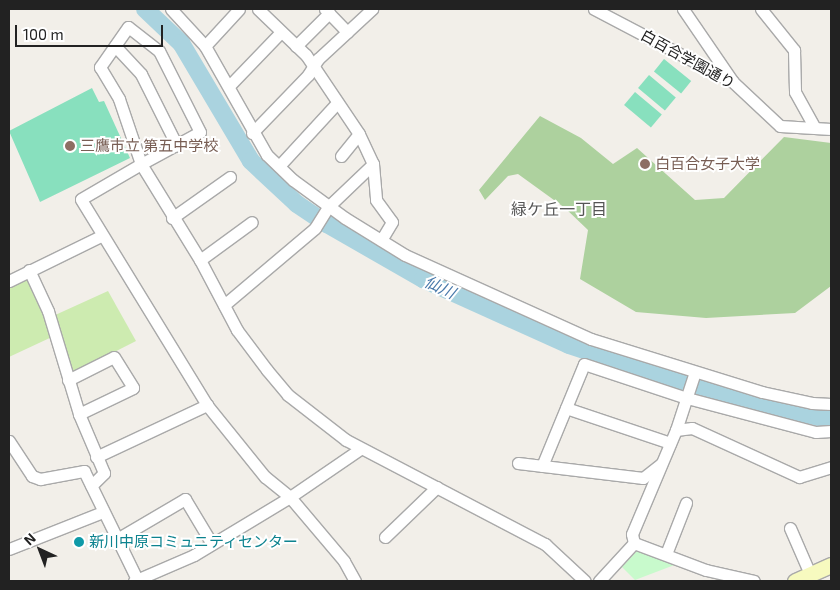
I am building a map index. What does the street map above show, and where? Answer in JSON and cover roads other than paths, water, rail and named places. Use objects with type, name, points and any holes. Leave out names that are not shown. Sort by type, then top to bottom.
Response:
[{"type":"main road","points":[[795,581],[823,571]]},
{"type":"street","points":[[205,46],[239,9]]},
{"type":"street","points":[[258,9],[314,66],[336,104],[359,134],[373,164],[376,200],[392,222],[380,240]]},
{"type":"street","points":[[252,133],[314,66],[372,9]]},
{"type":"street","name":"白百合学園通り","points":[[594,9],[733,82],[780,126],[814,126],[831,129]]},
{"type":"street","points":[[684,9],[733,82]]},
{"type":"street","points":[[761,9],[794,50],[795,92],[814,126]]},
{"type":"street","points":[[176,11],[205,46],[229,86],[252,133],[279,166],[328,209],[432,270],[591,339],[694,375],[784,397],[831,404]]},
{"type":"street","points":[[296,46],[327,11],[347,32]]},
{"type":"street","points":[[355,581],[344,561],[290,497],[265,477],[207,405],[111,245],[101,236],[81,199],[141,164],[200,132],[158,51],[128,27],[100,67],[119,99],[141,164],[172,218],[200,260],[237,330],[288,395],[360,449],[437,486],[545,544],[585,581]]},
{"type":"street","points":[[229,86],[281,32]]},
{"type":"street","points":[[115,46],[141,74],[177,146]]},
{"type":"street","points":[[279,166],[336,104]]},
{"type":"street","points":[[341,156],[359,134]]},
{"type":"street","points":[[224,305],[317,226],[328,209],[373,164]]},
{"type":"street","points":[[172,218],[230,177]]},
{"type":"street","points":[[200,260],[252,222]]},
{"type":"street","points":[[9,281],[101,236]]},
{"type":"street","points":[[29,270],[48,311],[79,414],[104,473],[92,486]]},
{"type":"street","points":[[68,380],[114,357],[133,388],[79,414]]},
{"type":"street","points":[[542,466],[584,364],[816,432],[831,431]]},
{"type":"street","points":[[634,543],[632,534],[676,430],[694,375]]},
{"type":"street","points":[[96,457],[207,405]]},
{"type":"street","points":[[566,408],[670,443]]},
{"type":"street","points":[[676,430],[692,428],[799,477],[831,467]]},
{"type":"street","points":[[9,441],[32,476],[40,479],[84,471],[136,581],[212,544],[290,497],[360,449]]},
{"type":"street","points":[[518,463],[643,478],[663,463]]},
{"type":"street","points":[[385,537],[437,486]]},
{"type":"street","points":[[117,539],[186,499],[212,544]]},
{"type":"street","points":[[666,554],[686,503]]},
{"type":"street","points":[[9,549],[104,512]]},
{"type":"street","points":[[790,528],[823,571]]},
{"type":"street","points":[[634,543],[706,570],[754,581]]},
{"type":"street","points":[[599,581],[634,543]]},
{"type":"waterway","name":"仙川","points":[[145,9],[181,43],[251,161],[297,204],[327,224],[423,279],[569,345],[678,381],[778,409],[819,417],[831,416]]},
{"type":"place","name":"三鷹市立 第五中学校","points":[[70,146]]},
{"type":"place","name":"白百合女子大学","points":[[645,164]]},
{"type":"place","name":"新川中原コミュニティセンター","points":[[79,542]]},
{"type":"district","name":"緑ケ丘一丁目","points":[[559,209]]}]
